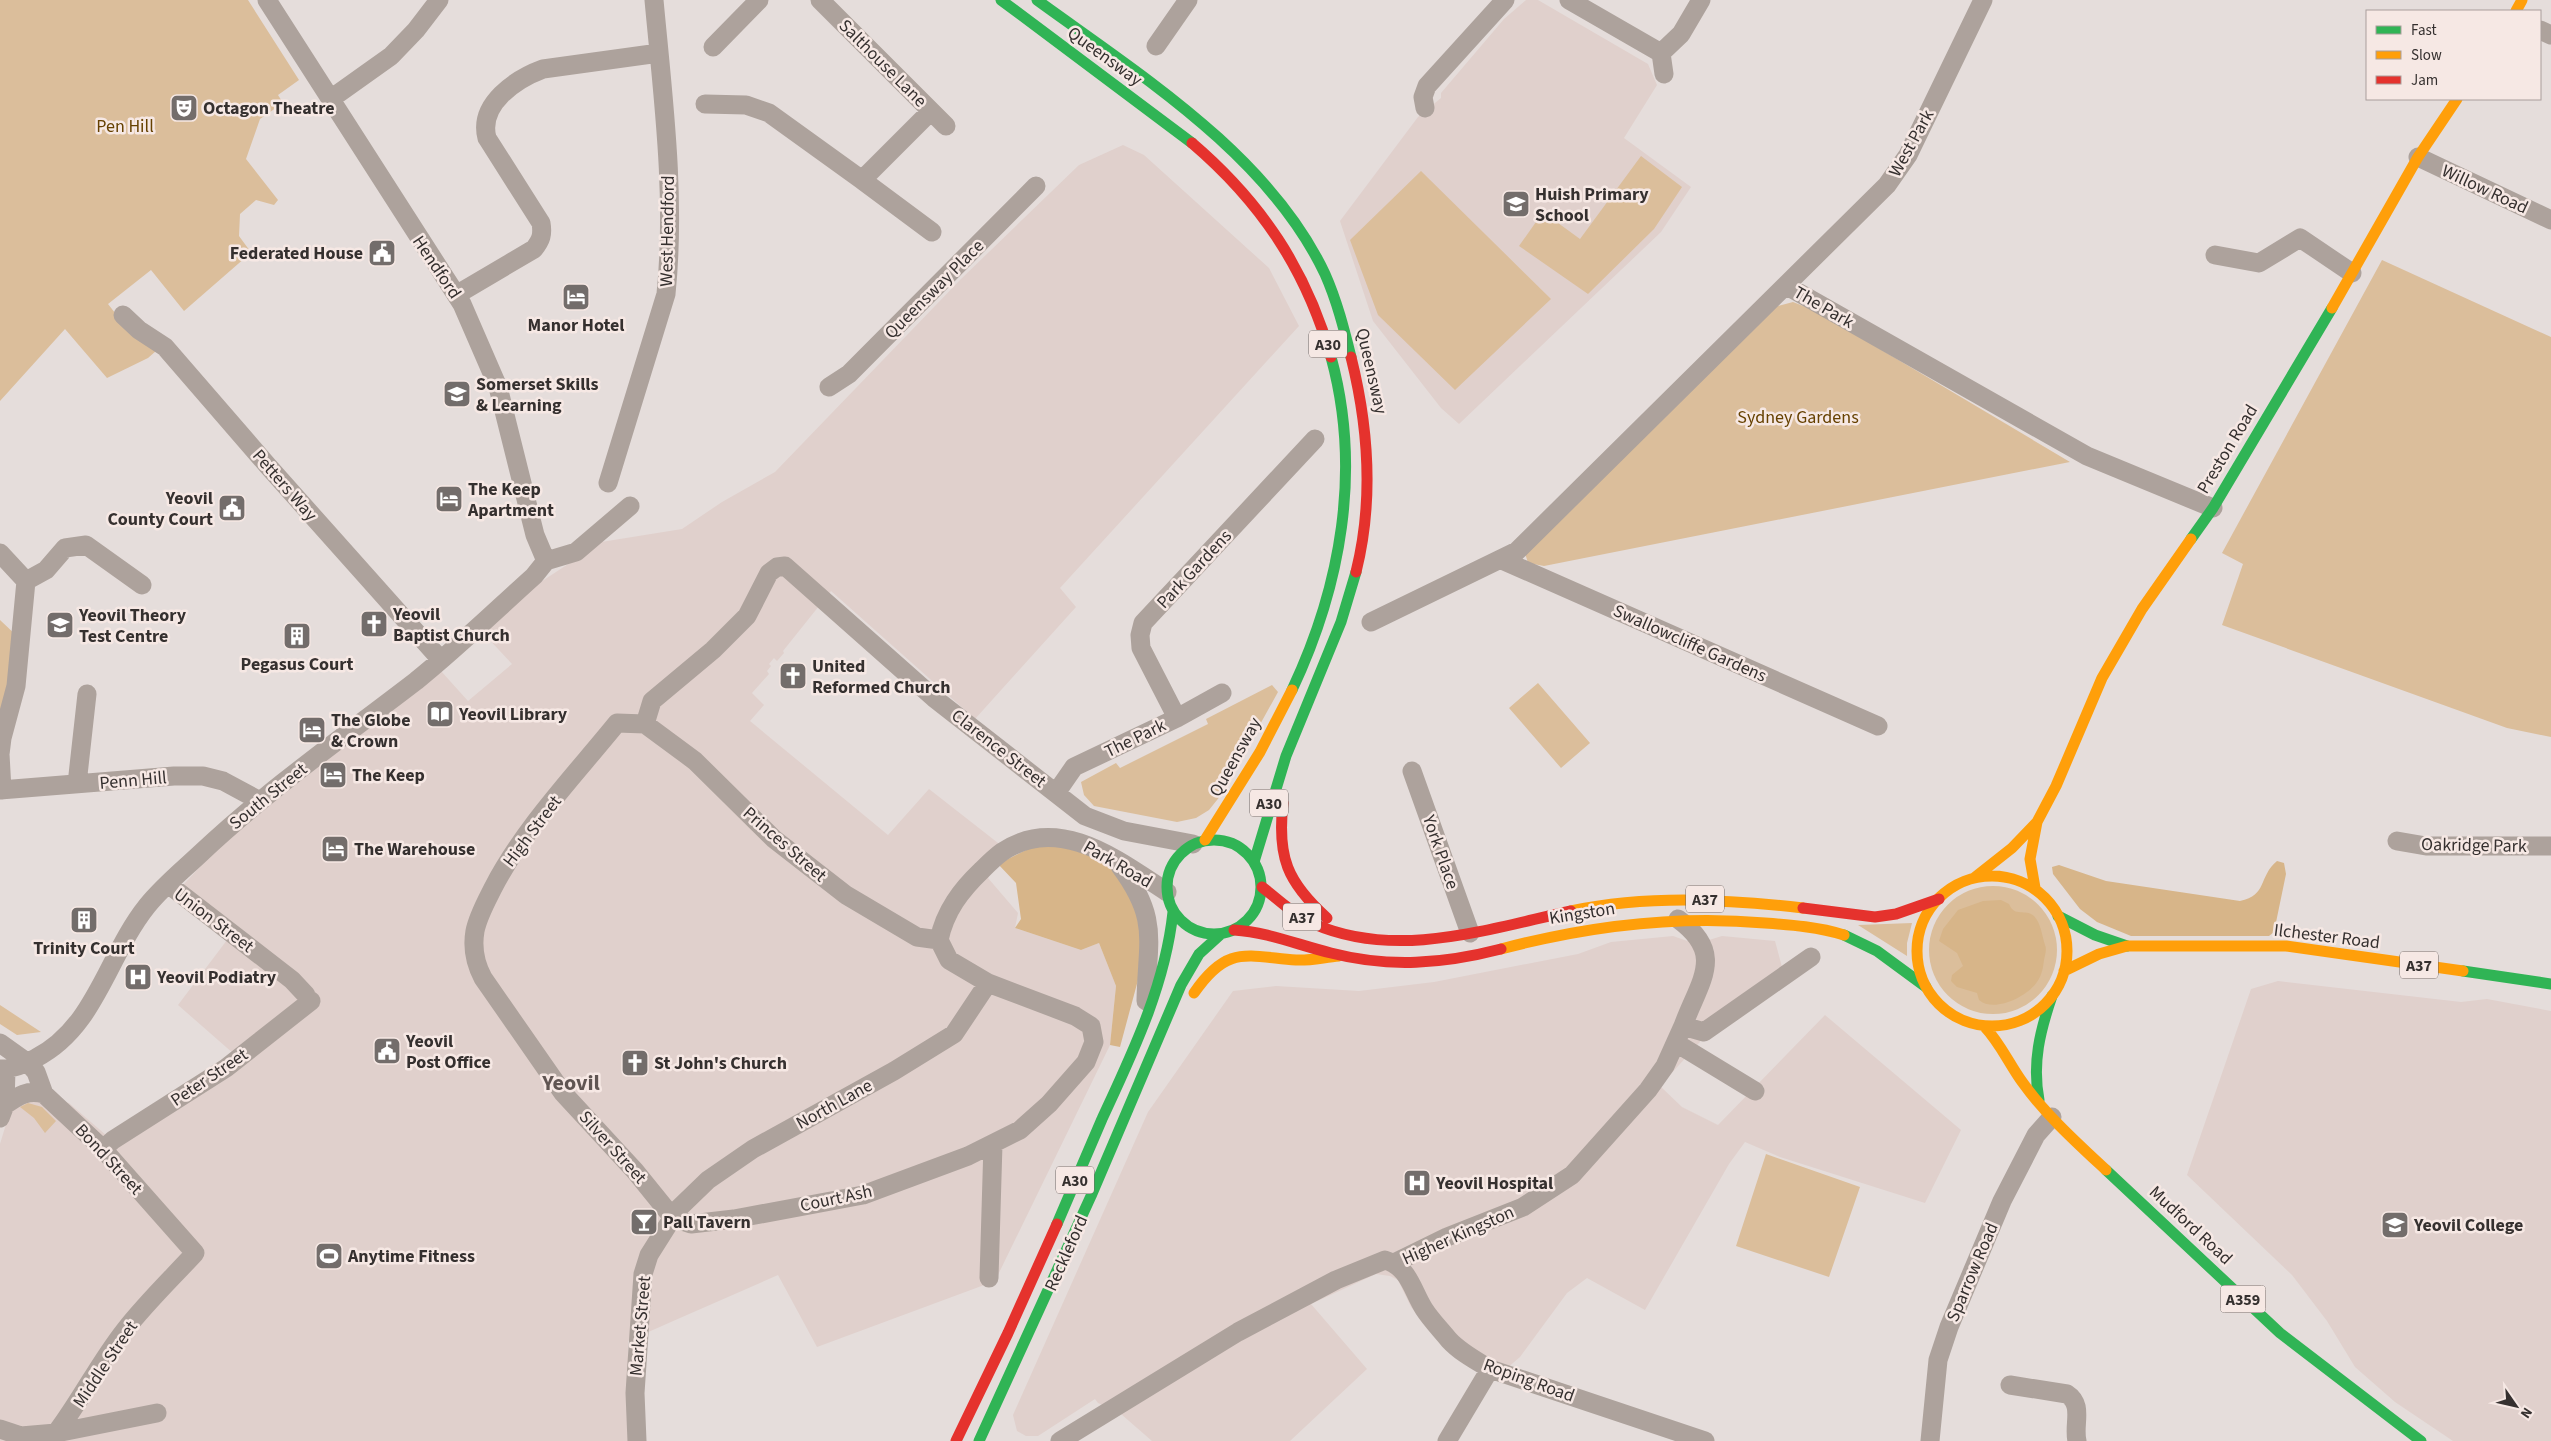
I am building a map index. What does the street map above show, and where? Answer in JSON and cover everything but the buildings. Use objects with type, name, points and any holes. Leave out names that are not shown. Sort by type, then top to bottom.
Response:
[{"type":"main road","name":"Queensway","points":[[1001,0],[1101,76],[1167,123],[1210,158],[1242,190],[1269,224],[1291,259],[1311,297],[1327,342],[1339,395],[1346,466],[1342,532],[1331,587],[1320,625],[1275,722],[1230,804],[1199,842]]},
{"type":"main road","name":"Queensway","points":[[1037,0],[1179,104],[1224,142],[1263,181],[1292,218],[1319,263],[1340,311],[1365,408],[1369,486],[1361,551],[1352,591],[1289,747],[1267,810],[1254,862]]},
{"type":"main road","name":"Preston Road","points":[[1974,878],[2012,848],[2037,822],[2056,786],[2102,678],[2122,641],[2213,508],[2352,273],[2418,157],[2457,100]]},
{"type":"main road","points":[[1289,747],[1279,824],[1283,860],[1287,873],[1302,895],[1347,935]]},
{"type":"main road","name":"Preston Road","points":[[2035,888],[2030,859],[2037,822]]},
{"type":"main road","points":[[1199,842],[1230,842],[1241,847],[1254,862],[1262,887],[1257,908],[1244,925],[1222,934],[1210,935],[1189,928],[1173,912],[1167,892],[1167,878],[1172,864],[1181,853],[1199,842]]},
{"type":"main road","name":"A37","points":[[2006,876],[2024,881],[2050,902],[2058,916],[2067,949],[2064,971],[2052,996],[2036,1012],[2018,1022],[1984,1026],[1965,1021],[1947,1011],[1934,1000],[1926,987],[1919,965],[1918,942],[1924,920],[1939,898],[1954,887],[1974,878],[2006,876]]},
{"type":"main road","name":"Kingston","points":[[1262,887],[1313,924],[1347,935],[1408,942],[1439,940],[1553,914],[1640,901],[1722,899],[1875,917],[1896,914],[1939,898]]},
{"type":"main road","name":"Reckleford","points":[[956,1441],[1009,1330],[1146,1017],[1171,942],[1173,912]]},
{"type":"main road","name":"Ilchester Road","points":[[2058,916],[2095,935],[2127,946]]},
{"type":"main road","name":"Kingston","points":[[1234,930],[1267,933],[1340,955],[1390,963],[1424,963],[1461,958],[1578,930],[1678,919],[1745,921],[1812,928],[1843,935],[1881,953],[1926,987]]},
{"type":"main road","name":"Reckleford","points":[[979,1441],[1025,1343],[1191,964],[1222,934]]},
{"type":"main road","name":"Ilchester Road","points":[[2064,971],[2099,954],[2127,946],[2286,946],[2551,984]]},
{"type":"main road","points":[[1145,1070],[1210,971],[1231,956],[1249,954],[1299,960],[1340,955]]},
{"type":"main road","name":"Mudford Road","points":[[2039,1100],[2034,1067],[2039,1034],[2052,996]]},
{"type":"main road","name":"Mudford Road","points":[[1984,1026],[2002,1048],[2023,1083],[2052,1117],[2280,1333],[2421,1441]]},
{"type":"street","name":"Hendford","points":[[267,0],[332,98],[370,163],[462,304],[498,387],[535,535],[546,561]]},
{"type":"street","points":[[332,98],[391,56],[416,30],[439,0]]},
{"type":"street","name":"West Hendford","points":[[608,483],[674,268],[669,176],[654,0]]},
{"type":"street","points":[[713,47],[759,0]]},
{"type":"street","name":"Salthouse Lane","points":[[820,0],[946,126]]},
{"type":"street","points":[[1156,46],[1188,0]]},
{"type":"street","points":[[1425,108],[1423,96],[1427,86],[1505,0]]},
{"type":"street","points":[[1570,0],[1661,53]]},
{"type":"street","points":[[1661,53],[1681,34],[1701,0]]},
{"type":"street","name":"West Park","points":[[1787,286],[1896,174],[1908,155],[1983,0]]},
{"type":"street","points":[[456,295],[534,249],[540,241],[542,233],[541,223],[487,138],[484,128],[488,114],[496,102],[510,86],[525,76],[543,69],[659,53]]},
{"type":"street","points":[[1661,53],[1664,74]]},
{"type":"street","points":[[705,104],[746,105],[768,113],[932,232]]},
{"type":"street","points":[[862,180],[931,111]]},
{"type":"street","name":"Willow Road","points":[[2418,157],[2551,220]]},
{"type":"street","name":"Queensway Place","points":[[828,387],[849,374],[1036,186]]},
{"type":"street","points":[[2215,255],[2259,263],[2300,238],[2352,273]]},
{"type":"street","name":"The Park","points":[[1371,622],[1502,560],[1517,551],[1787,286],[2087,456],[2213,508]]},
{"type":"street","name":"Petters Way","points":[[123,315],[139,330],[165,347],[441,660]]},
{"type":"street","name":"Park Gardens","points":[[1177,718],[1141,648],[1140,635],[1143,623],[1316,439]]},
{"type":"street","points":[[546,561],[576,552],[630,506]]},
{"type":"street","points":[[26,582],[46,570],[65,548],[86,545],[142,585]]},
{"type":"street","points":[[0,553],[26,582],[16,686],[2,738],[0,754],[1,790]]},
{"type":"street","name":"Swallowcliffe Gardens","points":[[1502,560],[1878,726]]},
{"type":"street","name":"South Street","points":[[3,1069],[28,1062],[48,1052],[80,1022],[147,906],[168,884],[260,801],[441,660],[534,576],[546,561]]},
{"type":"street","name":"Clarence Street","points":[[645,724],[652,701],[713,650],[747,616],[770,573],[777,567],[785,566],[934,698],[1085,816],[1104,825],[1124,831],[1199,842]]},
{"type":"street","name":"The Park","points":[[1056,793],[1074,767],[1177,718],[1222,693]]},
{"type":"street","points":[[77,784],[87,694]]},
{"type":"street","name":"High Street","points":[[483,978],[475,958],[475,930],[483,907],[510,856],[617,723],[645,724]]},
{"type":"street","name":"Princes Street","points":[[645,724],[695,761],[774,839],[846,895],[917,937],[940,940]]},
{"type":"street","name":"York Place","points":[[1412,771],[1470,933]]},
{"type":"street","name":"Penn Hill","points":[[1,790],[203,776],[223,781],[260,801]]},
{"type":"street","name":"Park Road","points":[[940,940],[943,920],[968,883],[1001,852],[1022,841],[1043,837],[1072,839],[1114,858],[1167,892]]},
{"type":"street","name":"Oakridge Park","points":[[2397,841],[2426,846],[2551,846]]},
{"type":"street","name":"Reckleford","points":[[1114,858],[1139,894],[1148,922],[1150,941],[1146,1017]]},
{"type":"street","name":"Union Street","points":[[168,884],[285,974],[309,998]]},
{"type":"street","name":"Higher Kingston","points":[[1060,1441],[1230,1337],[1291,1303],[1373,1263],[1385,1260],[1394,1263],[1447,1237],[1522,1206],[1572,1175],[1648,1090],[1665,1066],[1676,1043],[1704,972],[1706,951],[1699,939],[1678,919]]},
{"type":"street","name":"Court Ash","points":[[673,1218],[691,1224],[734,1219],[863,1195],[994,1144],[1020,1130],[1049,1104],[1086,1062],[1094,1042],[1090,1026],[1075,1016],[988,983],[949,960],[940,940]]},
{"type":"street","points":[[1683,1026],[1704,1032],[1799,960]]},
{"type":"street","name":"Silver Street","points":[[483,978],[563,1092],[635,1171],[673,1218]]},
{"type":"street","name":"North Lane","points":[[673,1218],[708,1180],[753,1149],[894,1071],[954,1034],[988,983]]},
{"type":"street","name":"Peter Street","points":[[103,1149],[113,1140],[226,1068],[309,998]]},
{"type":"street","points":[[0,1043],[28,1062]]},
{"type":"street","points":[[1676,1043],[1755,1091]]},
{"type":"street","name":"Bond Street","points":[[28,1062],[36,1072],[44,1094],[103,1149],[195,1253]]},
{"type":"street","points":[[2,1112],[3,1069]]},
{"type":"street","points":[[2,1112],[20,1094],[34,1091],[44,1094]]},
{"type":"street","name":"Sparrow Road","points":[[1930,1441],[1938,1360],[1949,1327],[2002,1201],[2036,1135],[2052,1117]]},
{"type":"street","points":[[989,1278],[994,1144]]},
{"type":"street","name":"Market Street","points":[[637,1441],[635,1393],[643,1274],[649,1255],[673,1218]]},
{"type":"street","name":"Middle Street","points":[[56,1433],[76,1407],[104,1360],[126,1329],[195,1253]]},
{"type":"street","name":"Roping Road","points":[[1394,1263],[1408,1276],[1425,1310],[1450,1341],[1467,1355],[1490,1369],[1704,1441]]},
{"type":"street","points":[[1447,1441],[1490,1369]]},
{"type":"street","points":[[2010,1385],[2067,1394],[2074,1398],[2078,1410],[2077,1441]]},
{"type":"street","points":[[0,1429],[21,1436],[56,1433],[157,1413]]},
{"type":"shaded area","name":"Huish Primary School","points":[[1526,0],[1538,0],[1648,64],[1657,85],[1624,138],[1691,187],[1661,232],[1459,424],[1441,408],[1373,321],[1340,221],[1418,117],[1441,98],[1441,93],[1504,19]]},
{"type":"shaded area","points":[[1123,145],[1144,155],[1269,268],[1299,326],[1060,588],[1076,607],[975,719],[831,591],[783,651],[784,653],[777,661],[774,658],[769,664],[771,666],[767,671],[769,674],[752,693],[764,705],[750,721],[888,835],[929,789],[1007,850],[988,878],[1018,913],[1015,928],[1081,950],[1099,943],[1116,986],[1110,1045],[995,1281],[817,1347],[778,1275],[680,1318],[628,1341],[631,1441],[0,1441],[0,1144],[10,1111],[30,1096],[69,1103],[107,1136],[234,1054],[178,1005],[230,936],[175,894],[216,849],[293,784],[441,671],[468,701],[512,664],[484,634],[530,589],[585,553],[595,543],[682,529],[722,502],[775,472],[961,279],[1079,165]]},
{"type":"shaded area","points":[[1052,844],[1088,852],[1116,870],[1142,922],[1138,980],[1120,1047],[1110,1045],[1116,986],[1099,943],[1081,950],[1015,928],[1021,919],[1016,883],[998,864],[1030,848]]},
{"type":"shaded area","points":[[2277,861],[2284,863],[2286,874],[2274,932],[2269,936],[2131,936],[2097,922],[2080,909],[2053,874],[2052,867],[2059,865],[2106,881],[2240,901],[2249,898],[2259,890],[2267,873]]},
{"type":"shaded area","points":[[2001,900],[2009,904],[2014,911],[2034,916],[2040,926],[2046,950],[2043,969],[2032,988],[2010,1002],[1993,1005],[1985,1004],[1979,1000],[1977,993],[1957,987],[1951,981],[1952,975],[1963,966],[1957,953],[1939,941],[1943,929],[1958,910],[1983,901]]},
{"type":"shaded area","name":"Yeovil Hospital","points":[[1673,936],[1696,944],[1722,936],[1775,941],[1782,967],[1718,1012],[1709,1032],[1660,1086],[1682,1107],[1718,1125],[1825,1015],[1961,1130],[1925,1203],[1780,1157],[1745,1142],[1729,1164],[1645,1310],[1587,1278],[1567,1293],[1520,1357],[1493,1380],[1453,1356],[1411,1307],[1398,1280],[1390,1276],[1376,1274],[1311,1304],[1367,1369],[1290,1441],[1152,1441],[1121,1414],[1098,1403],[1095,1399],[1038,1436],[1026,1436],[1017,1431],[1013,1415],[1148,1112],[1233,991],[1276,986],[1359,991],[1434,982],[1578,954],[1611,942]]},
{"type":"shaded area","name":"Yeovil College","points":[[2278,981],[2461,1002],[2487,999],[2551,1011],[2551,1441],[2453,1441],[2395,1402],[2355,1367],[2327,1321],[2292,1275],[2187,1175],[2251,989]]},
{"type":"green space","name":"Pen Hill","points":[[0,0],[248,0],[299,80],[278,95],[283,103],[260,119],[246,159],[278,200],[274,205],[256,200],[240,214],[239,236],[250,251],[245,255],[246,257],[184,311],[151,270],[108,304],[130,332],[156,351],[148,358],[107,378],[65,329],[0,401]]},
{"type":"green space","points":[[1641,156],[1682,187],[1654,229],[1588,294],[1519,246],[1543,212],[1580,239]]},
{"type":"green space","points":[[1421,171],[1551,299],[1455,390],[1378,315],[1350,240]]},
{"type":"green space","points":[[2382,260],[2551,337],[2551,737],[2507,728],[2222,625],[2243,564],[2222,553]]},
{"type":"green space","name":"Sydney Gardens","points":[[1793,302],[1816,311],[2070,462],[1544,566],[1528,563],[1525,553],[1771,308]]},
{"type":"green space","points":[[0,620],[18,637],[0,721]]},
{"type":"green space","points":[[1538,683],[1590,743],[1561,768],[1509,708]]},
{"type":"green space","points":[[1272,685],[1278,692],[1221,795],[1209,810],[1196,818],[1177,822],[1094,806],[1084,795],[1081,782],[1116,763],[1120,768],[1208,724],[1206,719]]},
{"type":"green space","points":[[1993,886],[2006,887],[2018,891],[2038,905],[2052,925],[2056,937],[2056,963],[2052,975],[2038,995],[2018,1009],[2006,1013],[1993,1014],[1980,1013],[1968,1009],[1948,995],[1934,975],[1930,963],[1929,950],[1930,937],[1934,925],[1948,905],[1968,891],[1980,887]]},
{"type":"green space","points":[[1912,923],[1907,943],[1907,956],[1858,925]]},
{"type":"green space","points":[[0,1005],[41,1032],[17,1035],[0,1024]]},
{"type":"green space","points":[[28,1103],[42,1107],[56,1121],[45,1133],[34,1118],[20,1107]]},
{"type":"green space","points":[[1766,1154],[1860,1187],[1829,1277],[1736,1246]]},
{"type":"traffic: fast","points":[[1001,0],[1192,143]]},
{"type":"traffic: fast","points":[[1037,0],[1159,88],[1199,120],[1271,192],[1301,231],[1325,274],[1337,305],[1351,357]]},
{"type":"traffic: fast","points":[[2191,539],[2213,508],[2332,308]]},
{"type":"traffic: fast","points":[[1292,690],[1323,610],[1334,569],[1341,527],[1345,485],[1345,442],[1340,399],[1331,357]]},
{"type":"traffic: fast","points":[[1254,862],[1286,756],[1341,622],[1356,572]]},
{"type":"traffic: fast","points":[[1205,840],[1223,840],[1248,853],[1258,869],[1261,887],[1258,905],[1248,921],[1223,934],[1205,934],[1180,921],[1167,896],[1167,878],[1180,853],[1205,840]]},
{"type":"traffic: fast","points":[[1057,1224],[1146,1018],[1163,966],[1173,912]]},
{"type":"traffic: fast","points":[[2058,916],[2095,935],[2127,946]]},
{"type":"traffic: fast","points":[[979,1441],[1091,1196],[1181,985],[1199,954],[1221,934]]},
{"type":"traffic: fast","points":[[1844,935],[1877,951],[1926,987]]},
{"type":"traffic: fast","points":[[2463,971],[2551,984]]},
{"type":"traffic: fast","points":[[2039,1100],[2036,1073],[2038,1047],[2052,996]]},
{"type":"traffic: fast","points":[[2106,1170],[2280,1333],[2421,1441]]},
{"type":"traffic: slow","points":[[2517,10],[2522,0]]},
{"type":"traffic: slow","points":[[2332,308],[2418,157],[2456,100]]},
{"type":"traffic: slow","points":[[2035,888],[2030,859],[2037,822],[2056,786],[2102,678],[2142,609],[2191,539]]},
{"type":"traffic: slow","points":[[1205,840],[1260,752],[1292,690]]},
{"type":"traffic: slow","points":[[1974,878],[2012,848],[2037,822]]},
{"type":"traffic: slow","points":[[1992,876],[2007,877],[2021,882],[2045,898],[2061,922],[2066,936],[2067,951],[2066,966],[2061,980],[2045,1004],[2021,1020],[2007,1025],[1992,1026],[1977,1025],[1963,1020],[1939,1004],[1923,980],[1918,966],[1917,951],[1918,936],[1923,922],[1939,898],[1963,882],[1977,877],[1992,876]]},
{"type":"traffic: slow","points":[[1571,911],[1628,903],[1687,900],[1745,902],[1803,908]]},
{"type":"traffic: slow","points":[[1501,949],[1566,934],[1632,924],[1698,920],[1765,923],[1815,928],[1844,935]]},
{"type":"traffic: slow","points":[[2064,971],[2099,954],[2127,946],[2286,946],[2463,971]]},
{"type":"traffic: slow","points":[[1194,993],[1217,967],[1227,960],[1238,957],[1250,956],[1301,960],[1339,956]]},
{"type":"traffic: slow","points":[[1984,1026],[2023,1083],[2042,1106],[2106,1170]]},
{"type":"traffic: jam","points":[[1192,143],[1239,189],[1260,213],[1278,239],[1308,295],[1321,325],[1331,357]]},
{"type":"traffic: jam","points":[[1351,357],[1362,411],[1367,464],[1365,518],[1356,572]]},
{"type":"traffic: jam","points":[[1283,803],[1282,839],[1288,867],[1302,892],[1327,918]]},
{"type":"traffic: jam","points":[[1262,887],[1307,921],[1345,935],[1378,940],[1442,938],[1475,933],[1571,911]]},
{"type":"traffic: jam","points":[[1803,908],[1875,917],[1896,914],[1939,899]]},
{"type":"traffic: jam","points":[[1234,930],[1259,933],[1331,953],[1374,961],[1437,961],[1501,949]]},
{"type":"traffic: jam","points":[[956,1441],[1008,1333],[1057,1224]]},
{"type":"place","name":"Octagon Theatre","points":[[184,108]]},
{"type":"place","name":"Huish Primary School","points":[[1516,204]]},
{"type":"place","name":"Federated House","points":[[382,253]]},
{"type":"place","name":"Manor Hotel","points":[[576,297]]},
{"type":"place","name":"Somerset Skills & Learning","points":[[457,394]]},
{"type":"place","name":"The Keep Apartment","points":[[449,499]]},
{"type":"place","name":"Yeovil County Court","points":[[232,508]]},
{"type":"place","name":"Yeovil Baptist Church","points":[[374,624]]},
{"type":"place","name":"Yeovil Theory Test Centre","points":[[60,625]]},
{"type":"place","name":"Pegasus Court","points":[[297,636]]},
{"type":"place","name":"United Reformed Church","points":[[793,676]]},
{"type":"place","name":"Yeovil Library","points":[[440,714]]},
{"type":"place","name":"The Globe & Crown","points":[[312,730]]},
{"type":"place","name":"The Keep","points":[[333,775]]},
{"type":"place","name":"The Warehouse","points":[[335,849]]},
{"type":"place","name":"Trinity Court","points":[[84,920]]},
{"type":"place","name":"Yeovil Podiatry","points":[[138,977]]},
{"type":"place","name":"Yeovil Post Office","points":[[387,1051]]},
{"type":"place","name":"St John's Church","points":[[635,1063]]},
{"type":"place","name":"Yeovil Hospital","points":[[1417,1183]]},
{"type":"place","name":"Pall Tavern","points":[[644,1222]]},
{"type":"place","name":"Yeovil College","points":[[2395,1225]]},
{"type":"place","name":"Anytime Fitness","points":[[329,1256]]},
{"type":"district","name":"Yeovil","points":[[571,1082]]}]
